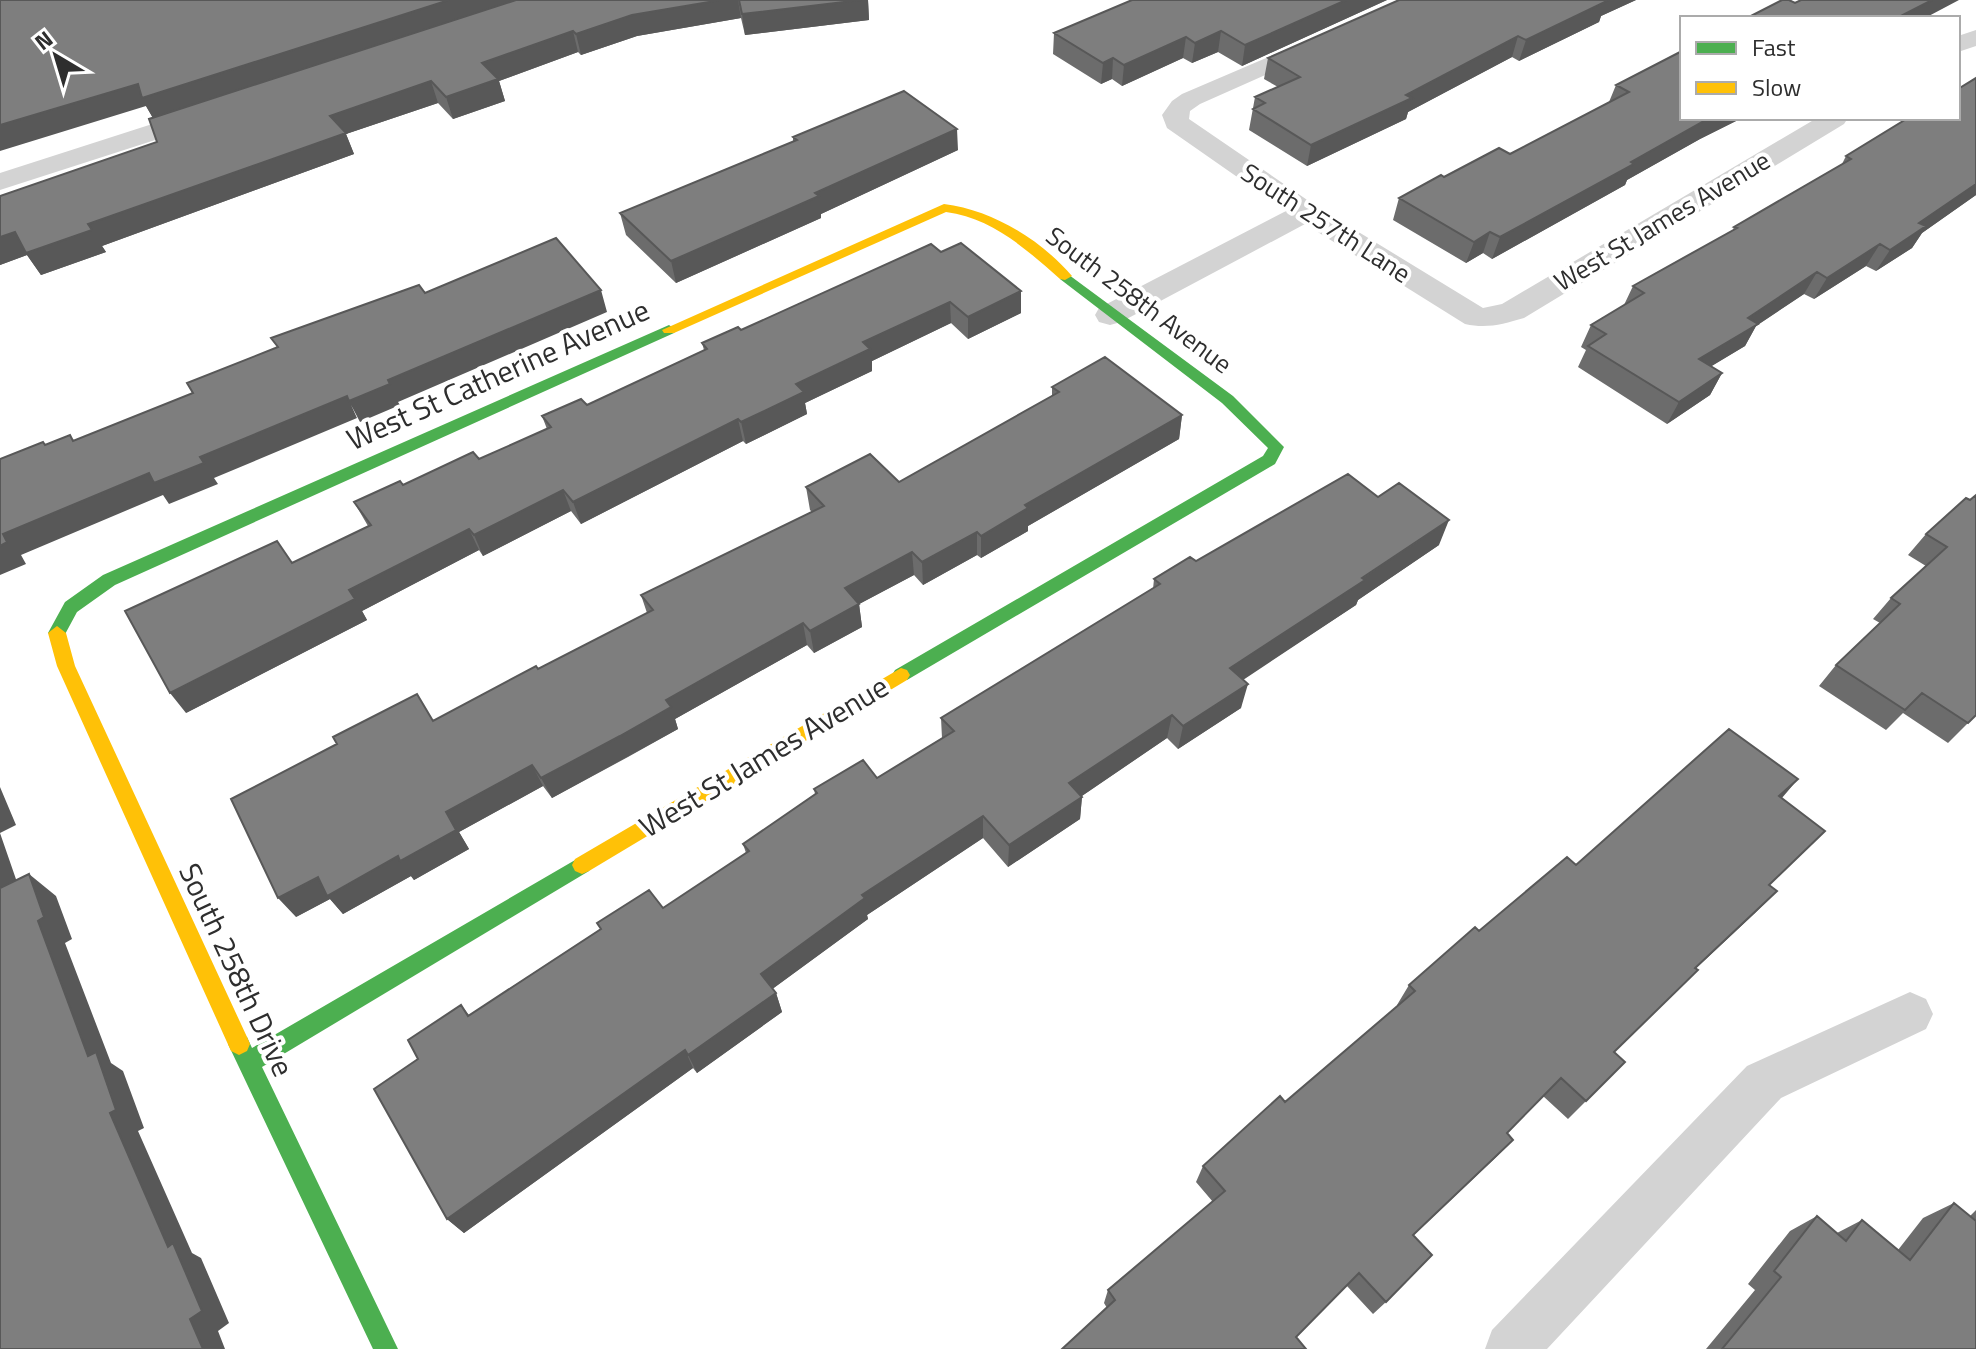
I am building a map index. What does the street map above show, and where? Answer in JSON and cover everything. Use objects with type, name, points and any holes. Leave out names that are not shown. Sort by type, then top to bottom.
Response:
[{"type":"street","name":"South 257th Lane","points":[[1343,31],[1191,99],[1175,115],[1176,122],[1184,131],[1306,212],[1465,312],[1488,318]]},
{"type":"street","points":[[0,182],[224,108]]},
{"type":"street","name":"West St James Avenue","points":[[1488,318],[1513,311],[1832,120]]},
{"type":"street","name":"South 258th Avenue","points":[[960,208],[978,214],[1008,232],[1110,315],[1238,408],[1261,428],[1276,447]]},
{"type":"street","name":"West St Catherine Avenue","points":[[67,610],[81,597],[138,567],[926,213],[960,208]]},
{"type":"street","points":[[1110,315],[1306,212]]},
{"type":"street","name":"West St James Avenue","points":[[248,1063],[1188,505],[1269,460],[1276,447]]},
{"type":"street","name":"South 258th Drive","points":[[67,610],[57,632],[66,666],[248,1063],[386,1349]]},
{"type":"street","points":[[1511,1349],[1764,1082],[1910,1014]]},
{"type":"building","points":[[0,0],[449,0],[142,98],[138,84],[0,125]]},
{"type":"building","points":[[516,0],[721,0],[632,15],[576,34],[573,31],[482,63],[498,79],[446,97],[431,81],[330,116],[346,133],[88,224],[92,230],[26,253],[15,232],[0,237],[0,196],[157,142],[149,119]]},
{"type":"building","points":[[739,0],[861,0],[742,14]]},
{"type":"building","points":[[1132,0],[1346,0],[1245,45],[1221,31],[1195,43],[1186,37],[1124,65],[1113,58],[1103,63],[1054,33]]},
{"type":"building","points":[[1399,0],[1607,1],[1526,40],[1518,36],[1406,95],[1412,98],[1311,145],[1253,109],[1265,103],[1255,97],[1300,77],[1268,58]]},
{"type":"building","points":[[1782,0],[1795,3],[1801,0],[1932,0],[1901,16],[1751,16]]},
{"type":"building","points":[[1680,52],[1680,120],[1705,120],[1631,162],[1634,164],[1500,237],[1490,232],[1474,242],[1399,198],[1499,148],[1510,154],[1629,92],[1616,85]]},
{"type":"building","points":[[1976,78],[1976,184],[1919,223],[1926,226],[1890,250],[1880,244],[1827,278],[1817,272],[1748,318],[1758,324],[1699,359],[1722,373],[1679,402],[1588,346],[1606,334],[1591,325],[1644,293],[1633,286],[1851,159],[1846,156],[1905,120],[1960,120],[1960,88]]},
{"type":"building","points":[[904,91],[957,129],[815,193],[819,196],[671,261],[620,213],[797,140],[793,137]]},
{"type":"building","points":[[556,238],[601,290],[388,380],[390,384],[349,401],[347,396],[200,457],[204,463],[154,483],[149,473],[3,534],[7,542],[0,546],[0,459],[70,435],[73,441],[193,393],[187,383],[278,347],[271,338],[419,285],[425,293]]},
{"type":"building","points":[[961,243],[1021,291],[968,317],[950,302],[863,342],[870,349],[796,384],[804,392],[741,422],[738,419],[573,502],[563,490],[474,535],[469,529],[349,590],[355,599],[170,693],[125,611],[277,541],[292,563],[371,525],[354,502],[400,481],[403,485],[473,452],[479,459],[551,427],[542,416],[581,399],[587,405],[707,349],[702,343],[738,327],[741,330],[931,244],[941,252]]},
{"type":"building","points":[[1105,357],[1182,415],[1025,505],[1028,508],[981,536],[977,532],[922,562],[912,552],[845,588],[859,604],[810,631],[803,623],[666,700],[671,707],[620,736],[541,778],[532,765],[446,812],[456,830],[400,861],[398,856],[327,896],[318,877],[278,898],[231,799],[337,744],[333,737],[417,694],[433,721],[536,666],[538,669],[653,610],[641,595],[824,506],[806,487],[870,454],[899,482],[1059,392],[1052,387]]},
{"type":"building","points":[[1348,474],[1378,497],[1399,483],[1449,520],[1362,578],[1365,580],[1230,668],[1248,684],[1183,726],[1172,715],[1069,783],[1082,797],[1009,845],[983,816],[862,895],[865,898],[761,974],[776,993],[688,1055],[685,1050],[447,1219],[374,1089],[418,1059],[408,1040],[461,1005],[468,1016],[601,929],[597,923],[649,890],[663,908],[749,851],[743,844],[817,793],[814,789],[863,760],[877,778],[954,731],[941,718],[1160,584],[1154,579],[1190,557],[1196,561]]},
{"type":"building","points":[[1976,495],[1976,715],[1968,723],[1922,693],[1905,710],[1836,665],[1900,604],[1891,598],[1947,547],[1926,534],[1966,498],[1970,500]]},
{"type":"building","points":[[1729,729],[1798,779],[1779,796],[1825,831],[1769,885],[1777,891],[1695,968],[1698,970],[1614,1052],[1625,1062],[1586,1101],[1561,1078],[1507,1133],[1513,1140],[1413,1235],[1432,1255],[1386,1302],[1359,1273],[1296,1337],[1306,1349],[1062,1349],[1115,1300],[1108,1290],[1225,1191],[1203,1166],[1280,1096],[1285,1102],[1415,991],[1409,985],[1475,927],[1479,931],[1567,857],[1576,865]]},
{"type":"building","points":[[29,874],[44,917],[38,921],[88,1056],[96,1052],[116,1110],[110,1113],[168,1247],[173,1243],[202,1311],[190,1319],[203,1349],[0,1349],[0,888]]},
{"type":"building","points":[[1954,1203],[1976,1221],[1976,1349],[1722,1349],[1781,1277],[1774,1271],[1817,1216],[1846,1241],[1862,1220],[1910,1260]]},
{"type":"traffic: fast","points":[[901,675],[1269,460],[1276,447],[1201,378],[1065,276]]},
{"type":"traffic: fast","points":[[57,633],[71,607],[109,580],[669,330]]},
{"type":"traffic: fast","points":[[248,1063],[582,865]]},
{"type":"traffic: fast","points":[[239,1044],[386,1349]]},
{"type":"traffic: slow","points":[[669,330],[944,208],[962,210],[994,222],[1065,276]]},
{"type":"traffic: slow","points":[[57,633],[66,666],[239,1044]]},
{"type":"traffic: slow","points":[[582,865],[901,675]]}]
